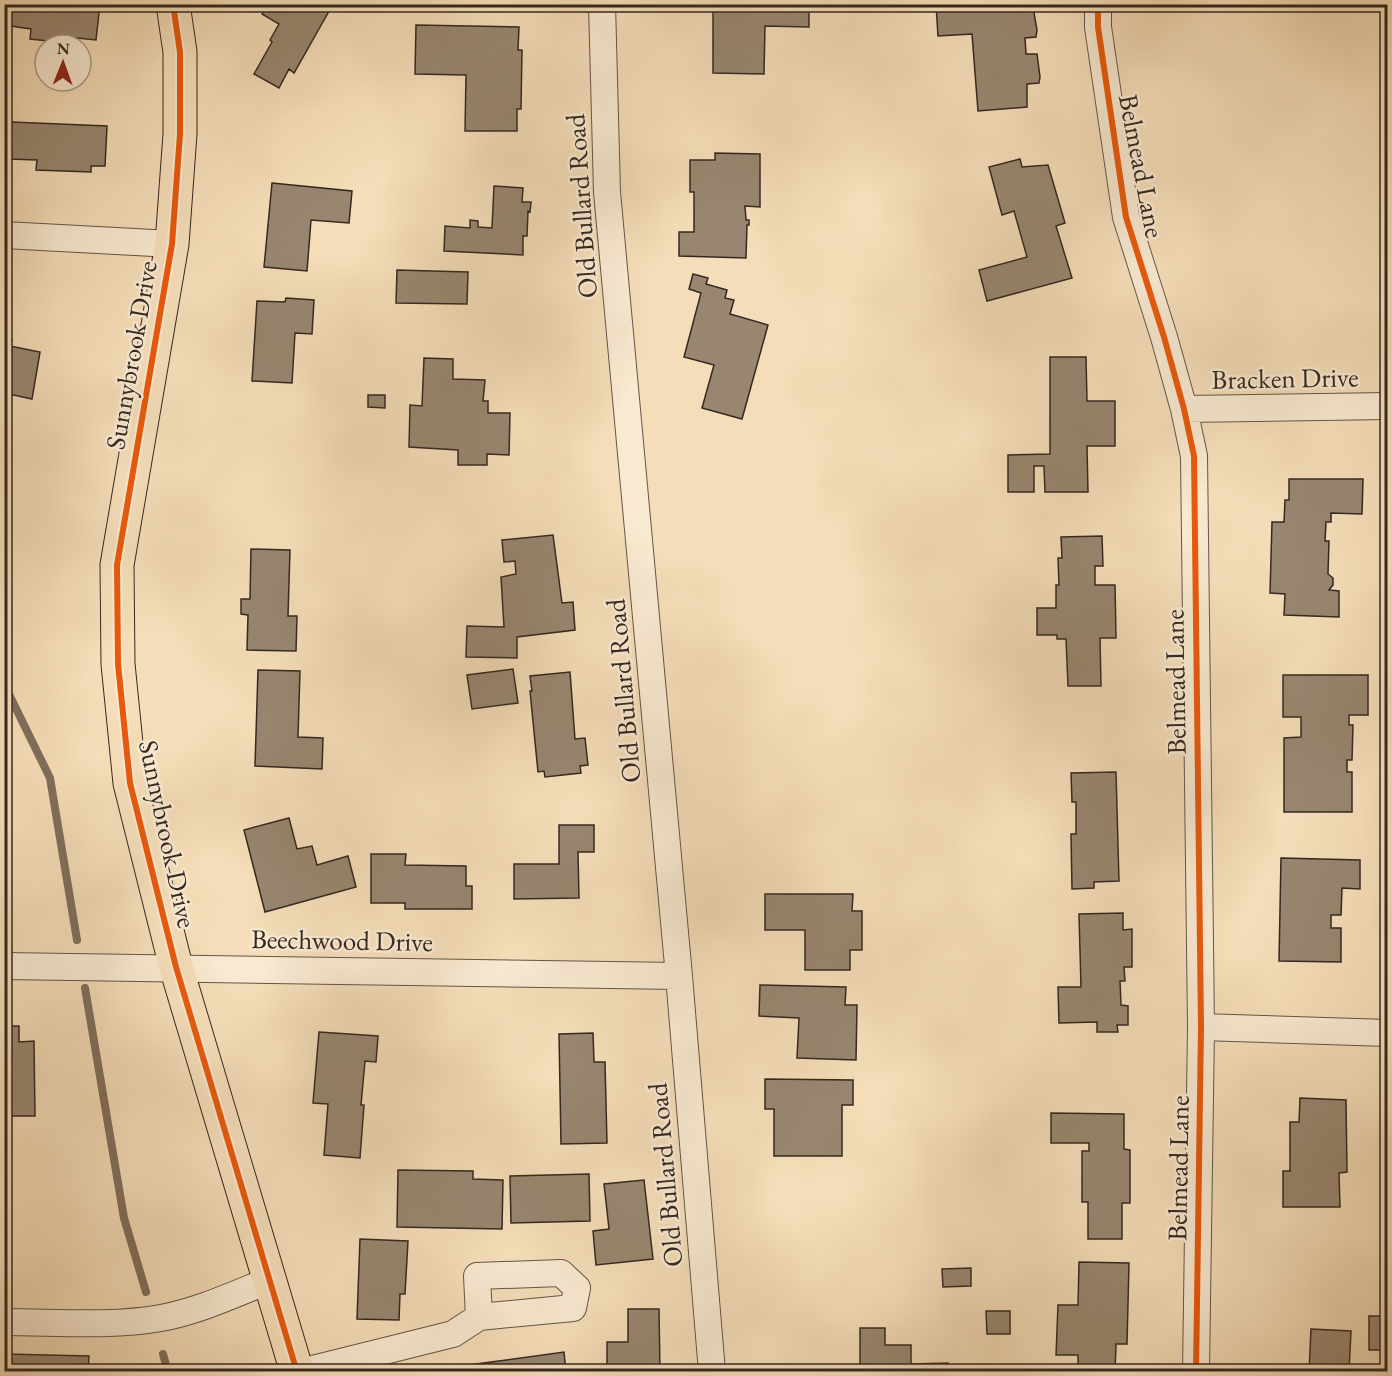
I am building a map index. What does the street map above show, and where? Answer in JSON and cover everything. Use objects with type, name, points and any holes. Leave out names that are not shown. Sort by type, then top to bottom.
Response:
[{"type":"main road","name":"Sunnybrook Drive","points":[[173,4],[180,52],[180,134],[172,244],[117,565],[118,664],[130,783],[176,967],[298,1371]]},
{"type":"street","name":"Old Bullard Road","points":[[602,4],[607,192],[679,976],[712,1371]]},
{"type":"street","name":"Belmead Lane","points":[[1098,4],[1098,27],[1126,217],[1164,337],[1194,456],[1201,1027],[1196,1371]]},
{"type":"street","points":[[4,236],[172,244]]},
{"type":"street","name":"Bracken Drive","points":[[1184,409],[1388,406]]},
{"type":"street","name":"Beechwood Drive","points":[[4,966],[679,976]]},
{"type":"street","points":[[1201,1027],[1388,1033]]},
{"type":"street","points":[[4,1322],[130,1322],[164,1317],[208,1305],[270,1280]]},
{"type":"street","points":[[298,1371],[453,1334],[479,1317]]},
{"type":"building","points":[[4,4],[100,4],[96,40],[93,40],[93,33],[33,33],[33,39],[30,39],[31,29],[4,25]]},
{"type":"building","points":[[268,4],[333,4],[294,73],[289,69],[279,88],[254,74],[279,24],[262,14]]},
{"type":"building","points":[[713,4],[809,4],[809,27],[765,26],[764,74],[713,73]]},
{"type":"building","points":[[936,4],[1023,4],[1023,8],[1033,7],[1036,37],[1025,38],[1026,54],[1037,54],[1040,77],[1039,83],[1027,84],[1027,107],[978,111],[972,34],[938,36]]},
{"type":"building","points":[[416,25],[519,27],[518,50],[522,50],[521,109],[517,109],[517,131],[465,131],[466,75],[415,74]]},
{"type":"building","points":[[11,122],[107,126],[105,166],[91,166],[91,172],[36,170],[37,160],[10,159]]},
{"type":"building","points":[[715,153],[760,154],[760,207],[745,206],[746,220],[749,220],[746,258],[679,256],[679,232],[694,232],[694,192],[690,192],[690,160],[715,160]]},
{"type":"building","points":[[1020,159],[1022,167],[1048,165],[1065,223],[1056,226],[1072,278],[987,301],[979,270],[1027,257],[1014,211],[1002,215],[989,167]]},
{"type":"building","points":[[272,183],[352,191],[349,223],[311,220],[307,271],[264,267]]},
{"type":"building","points":[[494,186],[523,188],[522,202],[531,202],[530,212],[528,211],[527,236],[523,236],[523,255],[444,251],[445,226],[470,228],[470,220],[478,221],[478,227],[492,228]]},
{"type":"building","points":[[397,270],[468,272],[467,304],[396,303]]},
{"type":"building","points":[[693,274],[708,278],[706,284],[727,290],[725,298],[734,300],[730,314],[768,325],[742,419],[702,408],[714,365],[684,357],[701,293],[689,289]]},
{"type":"building","points":[[286,298],[314,300],[312,334],[295,333],[292,383],[252,381],[257,301],[285,302]]},
{"type":"building","points":[[4,338],[12,340],[10,346],[40,352],[32,399],[4,393]]},
{"type":"building","points":[[1050,357],[1086,357],[1087,401],[1115,401],[1115,446],[1087,446],[1088,492],[1045,492],[1044,466],[1034,466],[1034,492],[1008,492],[1008,455],[1050,454]]},
{"type":"building","points":[[424,358],[453,359],[453,379],[485,380],[483,401],[488,401],[488,413],[510,413],[509,455],[487,454],[487,465],[458,465],[458,450],[409,447],[410,405],[422,406]]},
{"type":"building","points":[[368,395],[385,395],[385,408],[368,407]]},
{"type":"building","points":[[1289,479],[1363,479],[1362,514],[1331,513],[1331,522],[1326,522],[1325,541],[1329,541],[1328,574],[1333,578],[1333,585],[1329,590],[1339,591],[1339,617],[1284,615],[1285,594],[1270,593],[1272,522],[1284,522],[1285,500],[1289,500]]},
{"type":"building","points":[[553,535],[562,603],[573,602],[575,630],[517,637],[517,658],[466,657],[467,626],[504,627],[501,577],[516,574],[515,561],[504,562],[502,540]]},
{"type":"building","points":[[1102,536],[1103,566],[1095,566],[1095,585],[1115,585],[1116,638],[1100,638],[1101,686],[1068,686],[1066,639],[1057,639],[1057,635],[1037,635],[1037,608],[1056,608],[1056,585],[1059,585],[1058,558],[1062,558],[1061,537]]},
{"type":"building","points":[[251,549],[290,550],[288,616],[297,616],[296,651],[247,650],[248,615],[241,614],[241,599],[250,599]]},
{"type":"building","points":[[513,669],[518,703],[472,709],[467,675]]},
{"type":"building","points":[[258,670],[300,671],[298,737],[323,738],[322,769],[255,766]]},
{"type":"building","points":[[570,672],[575,739],[585,738],[588,765],[580,766],[581,773],[545,777],[544,771],[538,772],[530,676]]},
{"type":"building","points":[[1283,675],[1368,675],[1368,715],[1349,715],[1349,725],[1353,725],[1352,760],[1347,760],[1347,772],[1352,772],[1352,812],[1284,812],[1284,738],[1301,737],[1301,717],[1283,717]]},
{"type":"building","points":[[1116,772],[1119,881],[1094,882],[1094,888],[1072,889],[1071,834],[1076,834],[1076,802],[1072,802],[1071,773]]},
{"type":"building","points":[[289,818],[297,849],[312,846],[317,865],[348,856],[356,887],[265,912],[244,830]]},
{"type":"building","points":[[559,825],[594,825],[594,852],[578,852],[579,898],[514,899],[514,864],[559,864]]},
{"type":"building","points":[[371,854],[406,854],[405,865],[466,866],[466,886],[472,886],[472,909],[405,909],[405,903],[371,903]]},
{"type":"building","points":[[1281,858],[1360,860],[1360,889],[1342,888],[1341,915],[1331,915],[1331,928],[1341,928],[1341,962],[1279,961]]},
{"type":"building","points":[[765,894],[853,894],[852,911],[862,911],[862,950],[850,950],[850,970],[805,970],[805,930],[765,930]]},
{"type":"building","points":[[1123,913],[1123,930],[1132,929],[1132,967],[1124,967],[1125,981],[1120,981],[1121,1005],[1128,1006],[1128,1025],[1117,1025],[1118,1032],[1097,1032],[1097,1022],[1059,1023],[1058,987],[1081,987],[1079,914]]},
{"type":"building","points":[[760,985],[846,987],[845,1005],[857,1005],[856,1060],[797,1058],[799,1018],[759,1016]]},
{"type":"building","points":[[4,1026],[19,1026],[19,1042],[34,1041],[35,1116],[4,1116]]},
{"type":"building","points":[[319,1032],[378,1036],[376,1062],[365,1061],[360,1158],[324,1155],[328,1104],[313,1103]]},
{"type":"building","points":[[593,1033],[594,1062],[605,1062],[607,1143],[561,1144],[559,1034]]},
{"type":"building","points":[[765,1079],[853,1080],[853,1105],[842,1105],[842,1156],[774,1156],[774,1109],[765,1109]]},
{"type":"building","points":[[1300,1098],[1346,1100],[1347,1172],[1339,1173],[1340,1207],[1283,1207],[1283,1171],[1290,1171],[1290,1122],[1299,1122]]},
{"type":"building","points":[[1051,1113],[1124,1114],[1124,1149],[1130,1150],[1130,1203],[1122,1203],[1122,1239],[1088,1239],[1088,1202],[1082,1202],[1082,1151],[1089,1151],[1089,1143],[1051,1143]]},
{"type":"building","points":[[398,1170],[473,1171],[473,1179],[503,1180],[502,1229],[397,1227]]},
{"type":"building","points":[[589,1174],[590,1221],[511,1223],[510,1176]]},
{"type":"building","points":[[644,1180],[653,1259],[596,1265],[593,1231],[609,1229],[604,1184]]},
{"type":"building","points":[[360,1239],[408,1241],[405,1294],[400,1294],[399,1320],[357,1319]]},
{"type":"building","points":[[1079,1262],[1129,1263],[1127,1344],[1116,1344],[1115,1372],[1078,1372],[1078,1355],[1056,1355],[1058,1305],[1078,1305]]},
{"type":"building","points":[[971,1268],[971,1286],[943,1287],[942,1269]]},
{"type":"building","points":[[628,1309],[659,1309],[660,1372],[607,1372],[607,1342],[628,1342]]},
{"type":"building","points":[[986,1311],[1010,1311],[1010,1334],[987,1334]]},
{"type":"building","points":[[1369,1316],[1388,1316],[1388,1350],[1369,1350]]},
{"type":"building","points":[[860,1328],[885,1328],[885,1345],[911,1345],[911,1364],[948,1363],[948,1372],[860,1372]]},
{"type":"building","points":[[1311,1329],[1351,1331],[1349,1372],[1309,1372]]},
{"type":"building","points":[[564,1352],[566,1372],[470,1372],[469,1365]]},
{"type":"building","points":[[4,1354],[89,1356],[88,1371],[107,1372],[4,1372]]},
{"type":"waterway","points":[[4,684],[50,778],[77,940]]},
{"type":"waterway","points":[[85,988],[124,1218],[146,1292]]},
{"type":"waterway","points":[[163,1354],[168,1372]]},
{"type":"cycle path","points":[[173,4],[180,52],[180,134],[172,244],[117,565],[118,664],[130,783],[176,967],[297,1372]]},
{"type":"cycle path","points":[[1098,4],[1098,27],[1126,217],[1164,337],[1194,456],[1201,1027],[1196,1372]]}]
